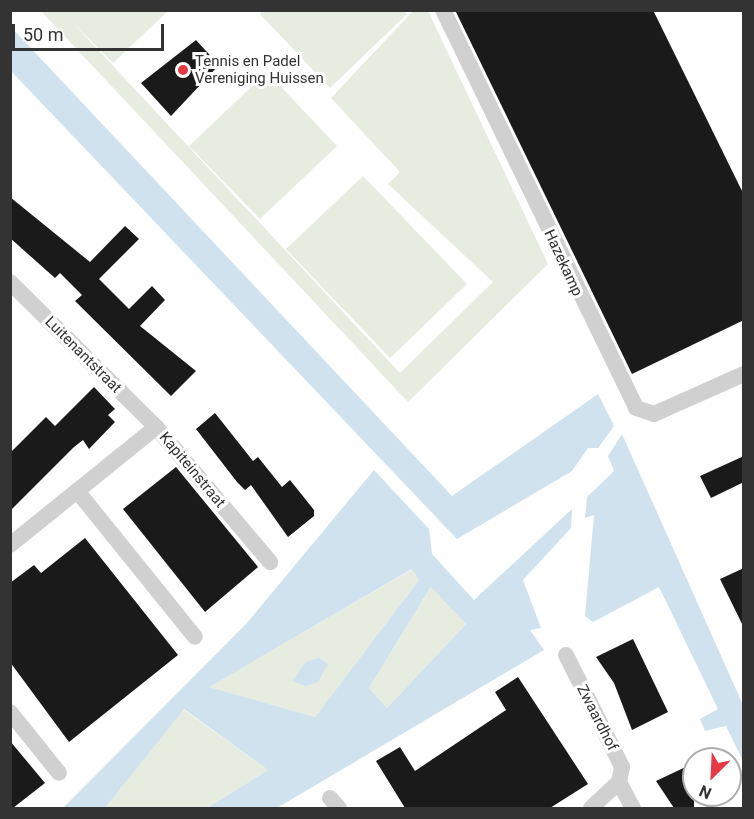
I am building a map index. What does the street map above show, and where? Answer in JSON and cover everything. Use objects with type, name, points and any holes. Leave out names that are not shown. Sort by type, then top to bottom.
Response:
[{"type":"street","name":"Hazekamp","points":[[443,10],[636,408],[654,414],[744,374]]},
{"type":"street","name":"Luitenantstraat","points":[[10,282],[156,427]]},
{"type":"street","name":"Kapiteinstraat","points":[[10,545],[156,427],[270,562]]},
{"type":"street","points":[[78,492],[195,637]]},
{"type":"street","name":"Zwaardhof","points":[[566,655],[622,767],[619,782]]},
{"type":"street","points":[[10,712],[59,773]]},
{"type":"street","points":[[591,808],[619,782],[633,808]]},
{"type":"shaded area","points":[[264,10],[404,10],[407,14],[330,88],[260,14]]},
{"type":"shaded area","points":[[41,11],[168,11],[113,63],[72,22],[400,373],[493,282],[388,184],[400,172],[331,98],[413,11],[428,11],[548,264],[408,402]]},
{"type":"shaded area","points":[[267,72],[337,146],[260,219],[189,146]]},
{"type":"shaded area","points":[[363,176],[467,284],[390,358],[286,249]]},
{"type":"shaded area","points":[[413,569],[419,580],[315,717],[208,687]]},
{"type":"shaded area","points":[[432,586],[466,624],[387,708],[369,688]]},
{"type":"shaded area","points":[[183,709],[268,770],[207,808],[105,808]]},
{"type":"water","points":[[11,27],[452,496],[598,394],[614,426],[598,448],[588,448],[572,471],[457,539],[11,71]]},
{"type":"water","points":[[622,434],[743,705],[743,761],[742,747],[736,747],[726,726],[705,731],[700,719],[718,709],[659,587],[593,622],[585,616],[594,515],[585,518],[587,497],[614,471],[608,456]]},
{"type":"water","points":[[374,470],[429,529],[432,554],[474,600],[572,509],[571,528],[523,580],[541,628],[530,630],[544,650],[277,808],[207,808],[268,770],[184,709],[105,808],[63,808],[247,623]],"holes":[[[412,569],[419,580],[315,717],[209,687]],[[431,587],[466,624],[387,708],[369,688]]]},
{"type":"water","points":[[319,658],[328,664],[318,682],[305,686],[292,681],[306,662]]},
{"type":"building","points":[[455,10],[653,10],[744,195],[744,320],[632,374]]},
{"type":"building","points":[[196,40],[219,65],[171,116],[141,83]]},
{"type":"building","points":[[10,197],[90,262],[125,226],[139,239],[99,279],[129,309],[152,286],[165,300],[140,326],[196,371],[171,396],[75,301],[82,295],[60,273],[55,278],[10,238]]},
{"type":"building","points":[[94,387],[115,409],[108,415],[115,422],[89,449],[83,440],[74,447],[10,511],[10,453],[46,417],[55,426]]},
{"type":"building","points":[[215,413],[253,461],[258,457],[282,487],[290,480],[314,510],[314,516],[288,537],[251,485],[245,490],[237,482],[196,429]]},
{"type":"building","points":[[744,456],[744,482],[711,498],[700,476]]},
{"type":"building","points":[[176,467],[258,567],[205,612],[123,509]]},
{"type":"building","points":[[85,538],[178,655],[69,742],[10,662],[10,583],[34,565],[41,573]]},
{"type":"building","points":[[744,568],[744,628],[720,579]]},
{"type":"building","points":[[633,639],[668,712],[632,730],[614,683],[596,657]]},
{"type":"building","points":[[518,677],[588,784],[550,808],[405,808],[376,761],[400,747],[415,771],[506,710],[495,692]]},
{"type":"building","points":[[10,741],[45,783],[13,808],[10,808]]},
{"type":"building","points":[[682,769],[682,807],[694,808],[674,808],[656,781]]},
{"type":"place","name":"Tennis en Padel Vereniging Huissen","points":[[183,70]]}]
